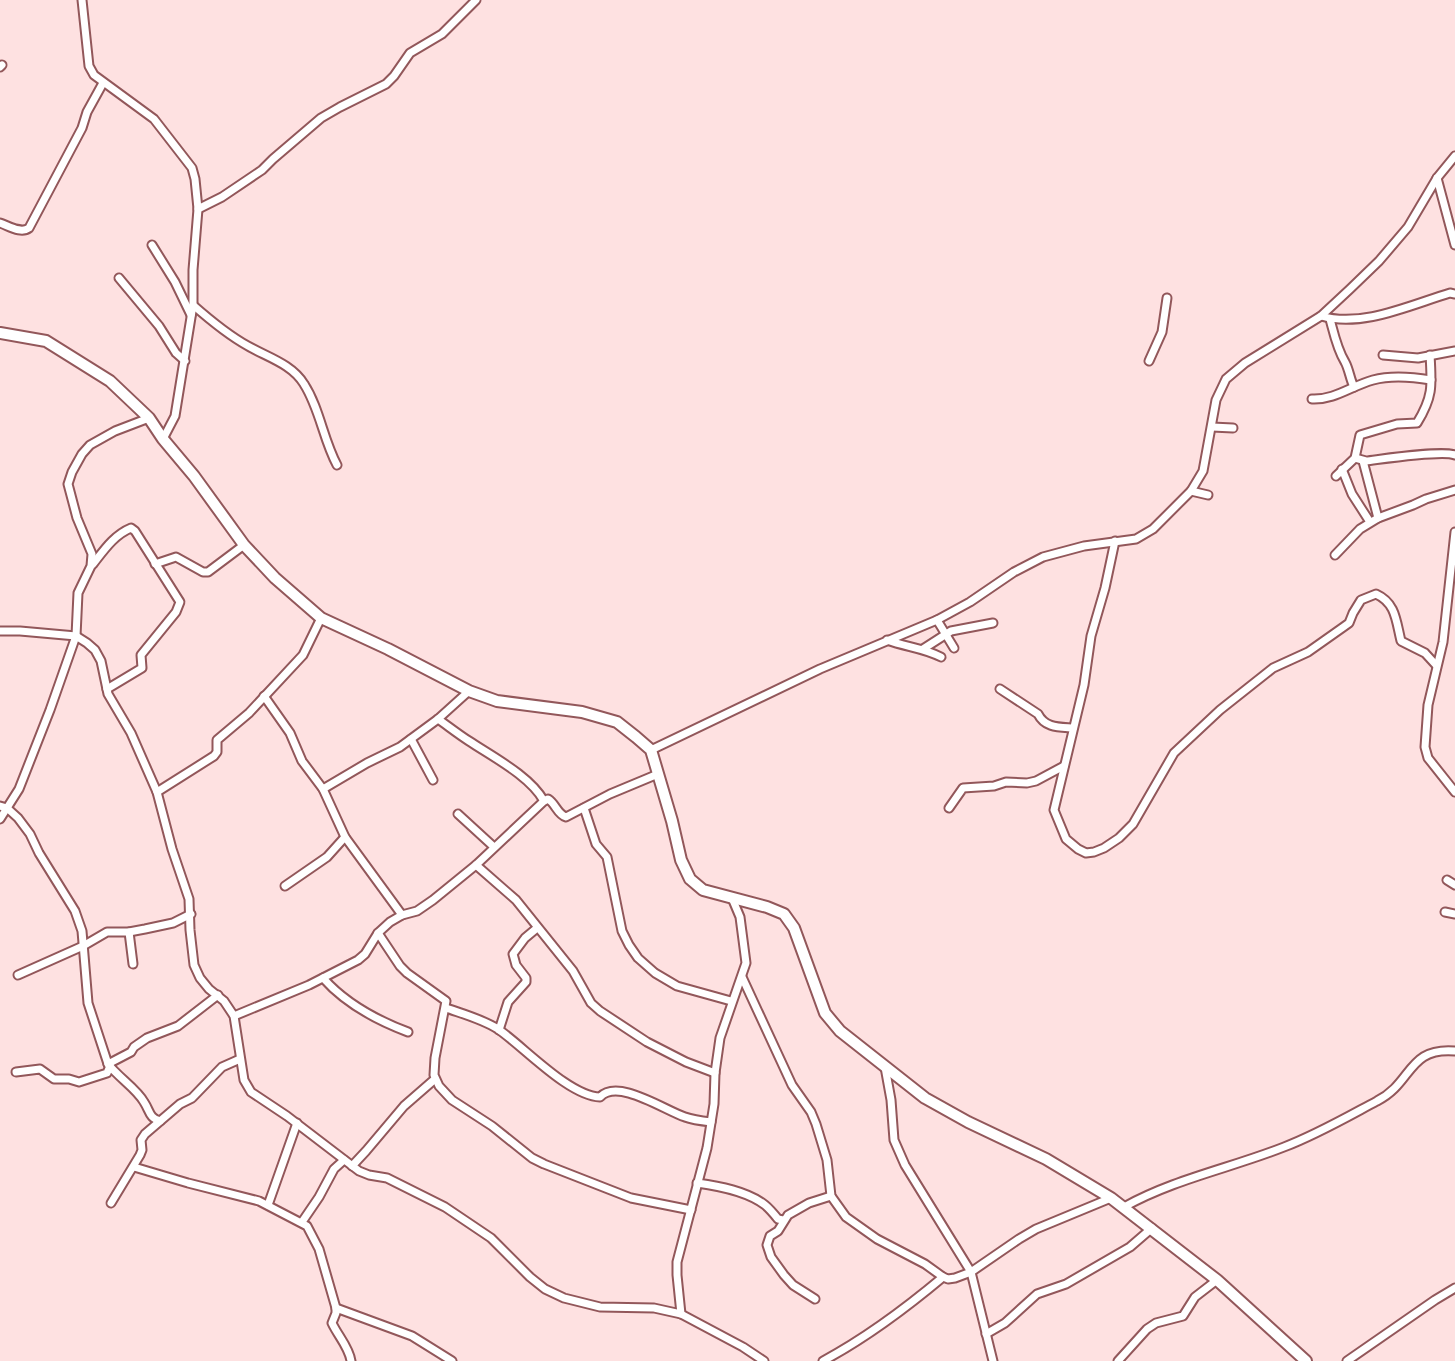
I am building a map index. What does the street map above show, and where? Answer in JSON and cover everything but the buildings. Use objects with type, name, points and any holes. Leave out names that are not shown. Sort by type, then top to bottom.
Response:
[{"type":"main road","points":[[0,333],[46,341],[110,381],[149,418],[244,545],[275,578],[321,618],[469,691],[497,701],[582,712],[617,722],[651,750],[681,860],[690,879],[703,890],[784,914],[794,928],[825,1013],[840,1031],[925,1098],[1046,1159],[1124,1207],[1217,1280],[1306,1361]]},
{"type":"street","points":[[82,0],[89,66],[94,75],[154,119],[192,168],[195,179],[198,209],[192,317],[175,416],[163,439]]},
{"type":"street","points":[[198,209],[262,170],[321,118],[386,84],[410,53],[442,34],[476,0]]},
{"type":"street","points":[[0,223],[20,230],[29,228],[103,83]]},
{"type":"street","points":[[651,750],[820,669],[937,620],[1043,557],[1084,546],[1136,539],[1153,529],[1191,491],[1203,471],[1216,400],[1226,379],[1245,363],[1321,316],[1369,270],[1408,227],[1437,178],[1455,156]]},
{"type":"street","points":[[1437,178],[1455,245]]},
{"type":"street","points":[[152,245],[192,317]]},
{"type":"street","points":[[119,278],[185,361]]},
{"type":"street","points":[[1321,316],[1358,320],[1455,294]]},
{"type":"street","points":[[1149,361],[1162,332],[1167,298]]},
{"type":"street","points":[[193,305],[215,324],[298,375],[314,403],[337,465]]},
{"type":"street","points":[[1330,319],[1339,355],[1346,364],[1354,387]]},
{"type":"street","points":[[1383,355],[1418,358],[1455,351]]},
{"type":"street","points":[[1374,520],[1359,460],[1360,435],[1397,424],[1417,423],[1430,398],[1430,355]]},
{"type":"street","points":[[1312,399],[1331,398],[1381,378],[1431,380]]},
{"type":"street","points":[[91,566],[92,554],[77,518],[68,484],[72,472],[90,445],[149,418]]},
{"type":"street","points":[[1212,427],[1233,428]]},
{"type":"street","points":[[1336,476],[1359,460],[1455,455]]},
{"type":"street","points":[[1342,469],[1352,494],[1374,520]]},
{"type":"street","points":[[1335,555],[1360,529],[1374,520],[1455,490]]},
{"type":"street","points":[[1191,491],[1208,495]]},
{"type":"street","points":[[0,819],[3,807],[19,789],[76,636],[78,593],[91,566],[109,543],[131,528],[180,602],[141,655],[142,668],[107,689]]},
{"type":"street","points":[[1455,532],[1443,642],[1428,705],[1425,747],[1428,758],[1455,792]]},
{"type":"street","points":[[1115,541],[1054,810],[1066,839],[1086,853],[1104,848],[1133,824],[1174,753],[1220,710],[1257,680],[1281,664],[1308,652],[1349,623],[1361,600],[1376,594],[1385,598],[1391,604],[1401,641],[1425,653],[1436,665]]},
{"type":"street","points":[[155,564],[180,557],[208,572],[244,545]]},
{"type":"street","points":[[157,792],[214,756],[217,740],[249,713],[303,655],[321,618]]},
{"type":"street","points":[[937,620],[954,648]]},
{"type":"street","points":[[923,649],[951,631],[993,623]]},
{"type":"street","points":[[0,631],[76,636],[95,650],[101,661],[107,689],[157,792],[189,899],[194,965],[200,978],[234,1016],[248,1090],[352,1166],[369,1175],[387,1178],[445,1207],[491,1238],[545,1289],[564,1298],[600,1307],[654,1308],[681,1314],[764,1361]]},
{"type":"street","points":[[887,640],[941,657]]},
{"type":"street","points":[[1000,689],[1038,714],[1046,724],[1073,728]]},
{"type":"street","points":[[323,789],[400,747],[469,691]]},
{"type":"street","points":[[264,696],[290,733],[302,761],[323,789],[345,837],[402,915]]},
{"type":"street","points":[[438,719],[511,768],[539,792],[544,801]]},
{"type":"street","points":[[411,739],[433,780]]},
{"type":"street","points":[[949,808],[963,788],[1006,782],[1027,783],[1064,766]]},
{"type":"street","points":[[234,1016],[358,960],[390,922],[417,911],[476,865],[544,801],[552,801],[561,815],[566,817],[658,774]]},
{"type":"street","points":[[3,807],[18,818],[30,834],[75,911],[82,931],[88,1003],[109,1065],[145,1103],[152,1118],[160,1121]]},
{"type":"street","points":[[584,808],[596,844],[607,857],[622,931],[638,958],[677,986],[731,1001]]},
{"type":"street","points":[[458,814],[494,847]]},
{"type":"street","points":[[285,886],[327,857],[345,837]]},
{"type":"street","points":[[476,865],[516,900],[573,971],[591,1003],[600,1011],[647,1042],[715,1073]]},
{"type":"street","points":[[681,1314],[677,1262],[707,1148],[720,1038],[746,963],[740,917],[732,898]]},
{"type":"street","points":[[1445,912],[1455,914]]},
{"type":"street","points":[[18,975],[107,932],[129,932],[173,923],[191,914]]},
{"type":"street","points":[[499,1030],[508,1002],[526,982],[513,954],[537,928]]},
{"type":"street","points":[[129,932],[133,964]]},
{"type":"street","points":[[378,933],[400,966],[447,1003],[435,1058],[435,1079],[452,1100],[492,1126],[532,1158],[565,1174],[631,1198],[691,1210]]},
{"type":"street","points":[[742,977],[792,1085],[816,1124],[827,1160],[831,1196],[846,1217],[877,1239],[943,1277],[955,1278],[971,1272],[1036,1229],[1111,1198]]},
{"type":"street","points":[[323,978],[358,1008],[408,1032]]},
{"type":"street","points":[[16,1072],[40,1069],[54,1079],[79,1082],[107,1073],[109,1065],[134,1047],[147,1038],[178,1026],[218,995]]},
{"type":"street","points":[[446,1008],[499,1030],[563,1081],[590,1096],[600,1097],[616,1090],[688,1118],[711,1122]]},
{"type":"street","points":[[1124,1207],[1149,1193],[1285,1147],[1382,1099],[1425,1055],[1455,1051]]},
{"type":"street","points":[[111,1203],[134,1167],[141,1152],[141,1140],[180,1104],[192,1098],[222,1067],[240,1059]]},
{"type":"street","points":[[885,1067],[894,1140],[905,1165],[971,1272],[993,1361]]},
{"type":"street","points":[[352,1166],[404,1106],[435,1079]]},
{"type":"street","points":[[268,1205],[297,1123]]},
{"type":"street","points":[[302,1222],[334,1169],[344,1160]]},
{"type":"street","points":[[134,1167],[259,1201],[302,1222],[311,1230],[336,1308],[332,1323],[348,1348],[351,1361]]},
{"type":"street","points":[[697,1183],[729,1189],[749,1197],[783,1220]]},
{"type":"street","points":[[815,1299],[793,1285],[771,1257],[767,1245],[770,1236],[778,1231],[788,1215],[809,1203],[831,1196]]},
{"type":"street","points":[[986,1334],[1005,1323],[1037,1294],[1066,1284],[1130,1247],[1152,1228]]},
{"type":"street","points":[[823,1361],[878,1327],[943,1277]]},
{"type":"street","points":[[1118,1361],[1147,1329],[1156,1323],[1183,1316],[1195,1297],[1217,1280]]},
{"type":"street","points":[[1347,1361],[1455,1288]]},
{"type":"street","points":[[336,1308],[412,1336],[452,1361]]}]
